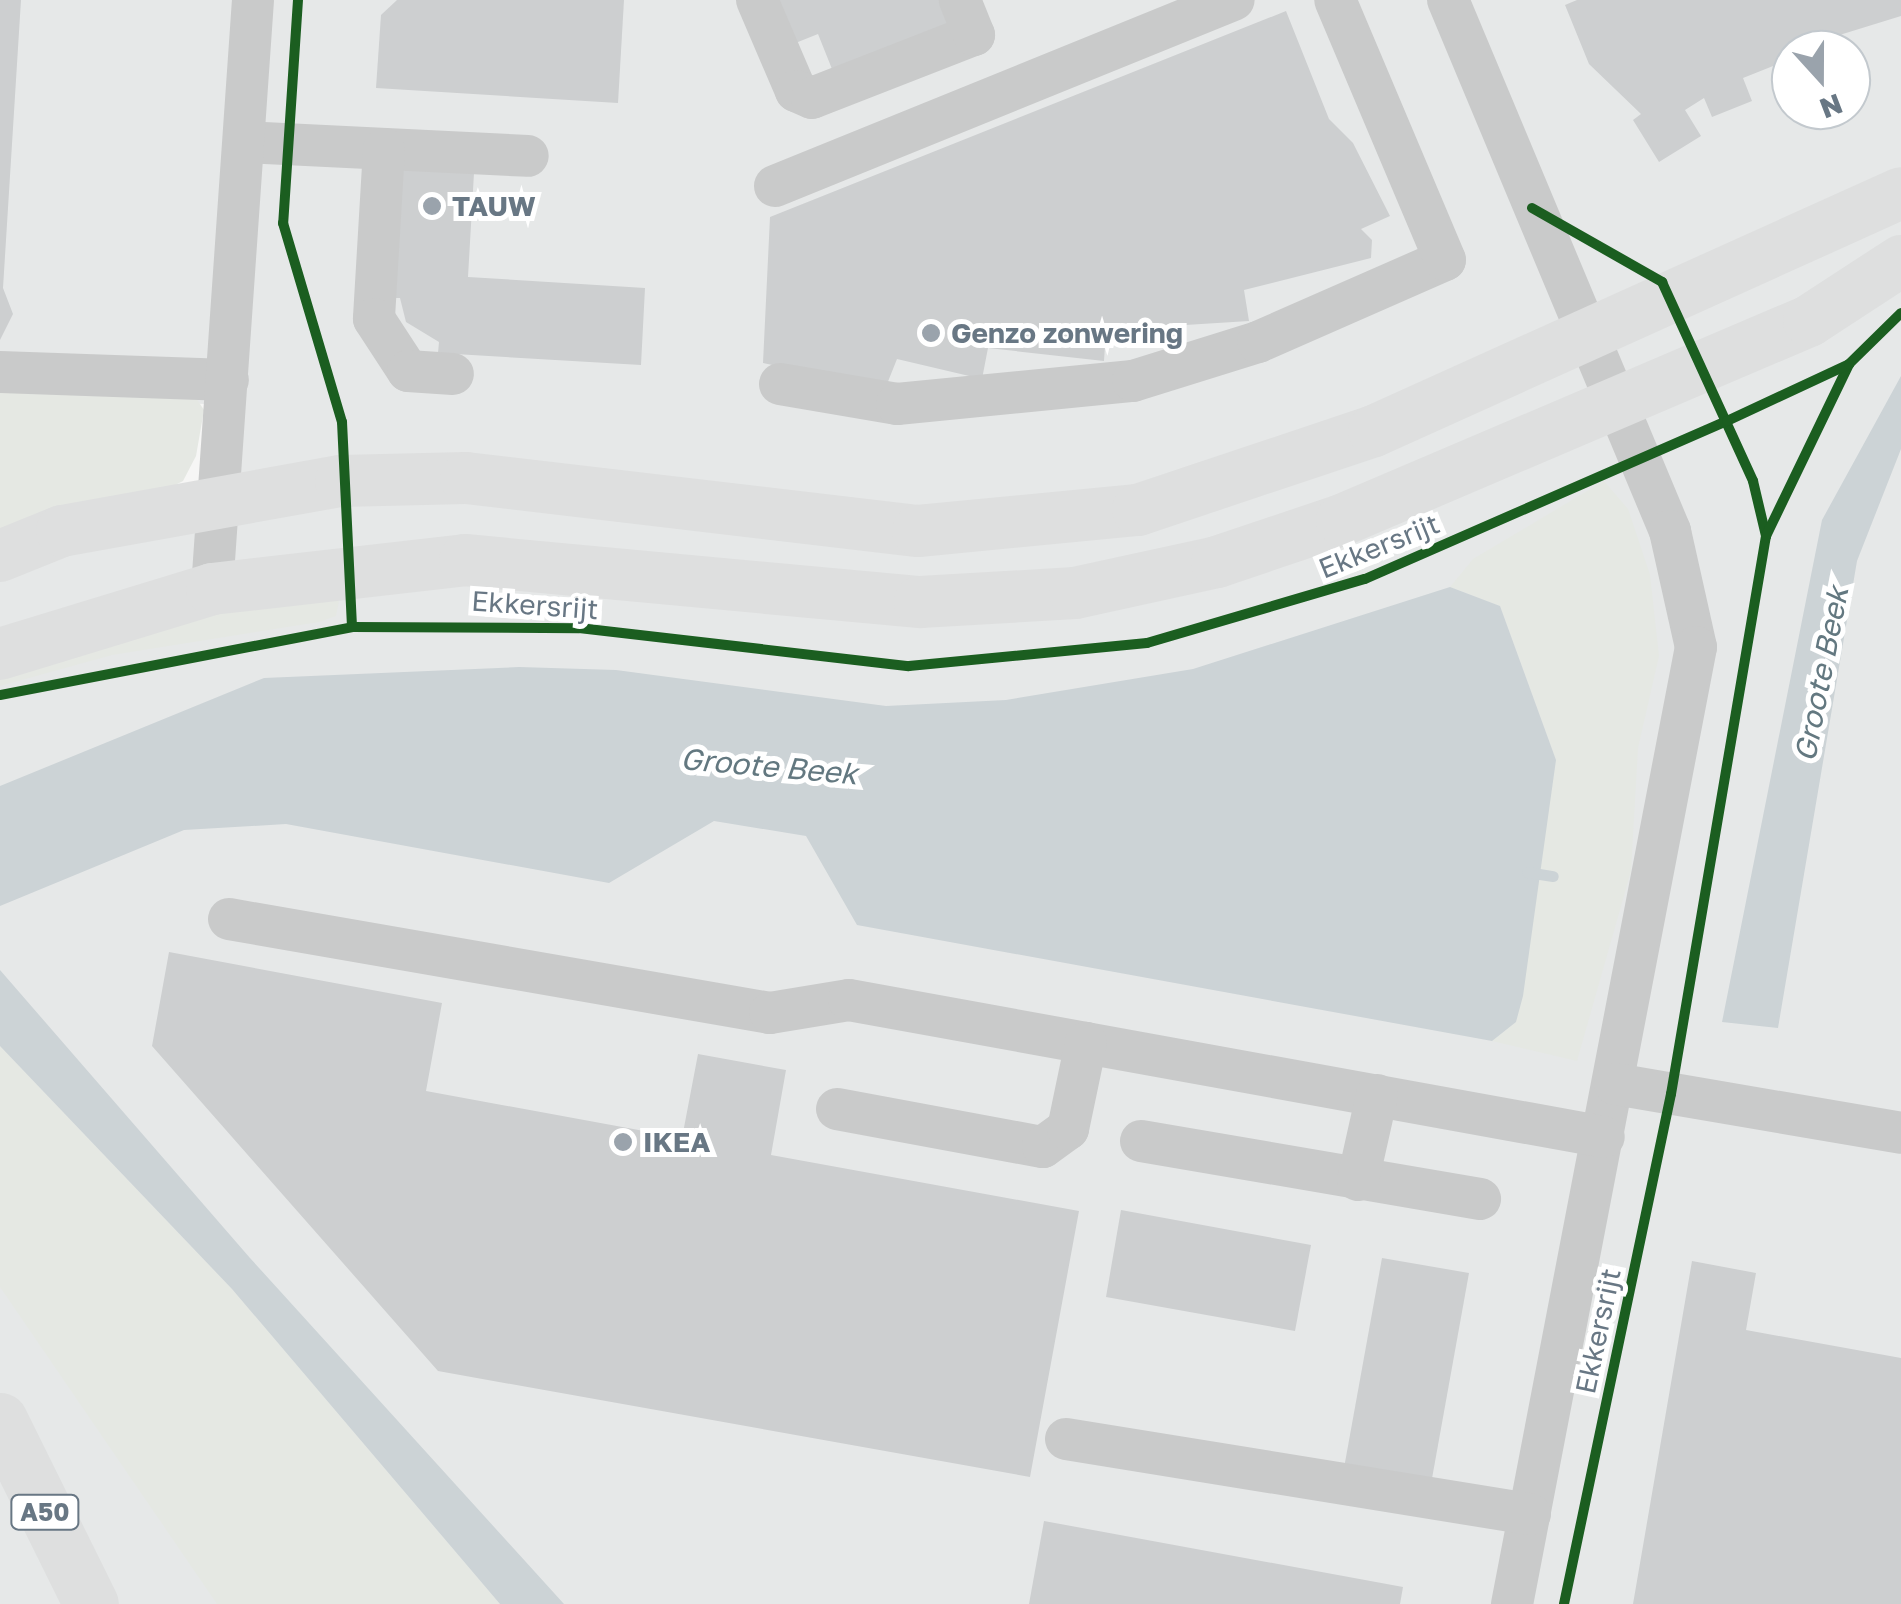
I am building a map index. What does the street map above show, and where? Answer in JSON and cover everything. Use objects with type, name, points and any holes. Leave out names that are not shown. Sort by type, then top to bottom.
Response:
[{"type":"highway","name":"A50","points":[[0,1420],[90,1604]]},
{"type":"highway","name":"A50","points":[[0,1494],[90,1604]]},
{"type":"main road","points":[[0,556],[62,531],[295,485],[466,478],[918,530],[1065,521],[1229,486],[1584,336],[1901,193]]},
{"type":"main road","name":"Ekkersrijt","points":[[0,654],[212,588],[465,560],[920,602],[1076,594],[1216,562],[1342,520],[1615,408],[1809,321],[1901,261]]},
{"type":"street","points":[[212,588],[253,0]]},
{"type":"street","points":[[757,0],[796,92],[812,98],[974,35],[960,0]]},
{"type":"street","points":[[775,186],[1234,0]]},
{"type":"street","points":[[780,384],[897,404],[1133,382],[1258,342],[1446,260],[1335,0]]},
{"type":"street","name":"Ekkersrijt","points":[[1448,0],[1681,563],[1696,647],[1616,1084],[1512,1604]]},
{"type":"street","points":[[244,142],[528,156]]},
{"type":"street","points":[[384,149],[374,319],[408,371],[453,374]]},
{"type":"street","points":[[0,372],[228,380]]},
{"type":"street","points":[[230,919],[770,1013],[850,1000],[1604,1137]]},
{"type":"street","points":[[837,1109],[1042,1146],[1068,1129],[1086,1042]]},
{"type":"street","points":[[1616,1084],[1901,1133]]},
{"type":"street","points":[[1358,1180],[1377,1095]]},
{"type":"street","points":[[1142,1140],[1480,1198]]},
{"type":"street","points":[[1066,1438],[1530,1514]]},
{"type":"shaded area","points":[[0,0],[1901,0],[1901,1604],[0,1604],[0,545],[201,483],[209,404],[0,400]]},
{"type":"shaded area","points":[[0,385],[194,395],[204,410],[196,456],[183,481],[154,496],[0,535]]},
{"type":"shaded area","points":[[1604,481],[1628,509],[1650,575],[1659,656],[1638,748],[1631,871],[1577,1061],[1492,1041],[1516,1022],[1556,760],[1500,606],[1450,587],[1473,559]]},
{"type":"shaded area","points":[[342,585],[336,616],[319,622],[112,655],[0,686],[0,670],[107,629]]},
{"type":"shaded area","points":[[0,1046],[232,1289],[500,1604],[217,1604],[0,1287]]},
{"type":"water","points":[[1901,376],[1901,449],[1857,561],[1778,1028],[1722,1022],[1822,520]]},
{"type":"water","points":[[1450,587],[1500,606],[1556,760],[1523,996],[1516,1022],[1492,1041],[857,925],[806,836],[714,821],[609,883],[286,824],[184,830],[0,906],[0,786],[264,678],[519,667],[616,670],[886,706],[1006,700],[1193,669]]},
{"type":"water","points":[[0,970],[250,1258],[564,1604],[500,1604],[232,1289],[0,1046]]},
{"type":"building","points":[[0,0],[21,0],[3,288],[13,314],[0,340]]},
{"type":"building","points":[[397,0],[624,0],[618,103],[376,88],[381,15]]},
{"type":"building","points":[[769,0],[950,0],[959,24],[834,74],[818,34],[788,46]]},
{"type":"building","points":[[1577,0],[1901,0],[1901,16],[1856,30],[1771,30],[1771,67],[1743,78],[1752,101],[1712,117],[1704,98],[1685,110],[1701,136],[1659,162],[1633,120],[1641,114],[1589,64],[1565,5]]},
{"type":"building","points":[[1286,11],[1329,119],[1353,143],[1390,216],[1361,229],[1372,240],[1371,258],[1244,290],[1249,321],[1106,330],[1104,361],[988,348],[982,379],[897,359],[885,389],[763,363],[770,217]]},
{"type":"building","points":[[397,169],[474,173],[468,277],[645,288],[641,365],[438,353],[439,342],[406,322],[400,298],[389,298]]},
{"type":"building","points":[[169,952],[442,1003],[426,1091],[682,1138],[698,1054],[786,1070],[771,1155],[1079,1211],[1030,1477],[438,1371],[152,1046]]},
{"type":"building","points":[[1121,1210],[1311,1245],[1295,1331],[1106,1297]]},
{"type":"building","points":[[1382,1258],[1469,1273],[1431,1484],[1344,1468]]},
{"type":"building","points":[[1692,1261],[1756,1273],[1746,1330],[1901,1358],[1901,1604],[1633,1604]]},
{"type":"building","points":[[1044,1521],[1403,1587],[1400,1604],[1029,1604]]},
{"type":"waterway","name":"Groote Beek","points":[[1527,872],[1553,876]]},
{"type":"cycle path","points":[[298,0],[283,223],[342,422],[352,627]]},
{"type":"cycle path","points":[[1532,208],[1662,282],[1753,481],[1766,536],[1671,1094],[1564,1604]]},
{"type":"cycle path","points":[[0,695],[352,627],[579,628],[909,666],[1147,643],[1365,579],[1727,421],[1849,364],[1901,313]]},
{"type":"cycle path","points":[[1766,536],[1849,364]]},
{"type":"place","name":"TAUW","points":[[432,206]]},
{"type":"place","name":"Genzo zonwering","points":[[931,333]]},
{"type":"place","name":"IKEA","points":[[623,1142]]}]
